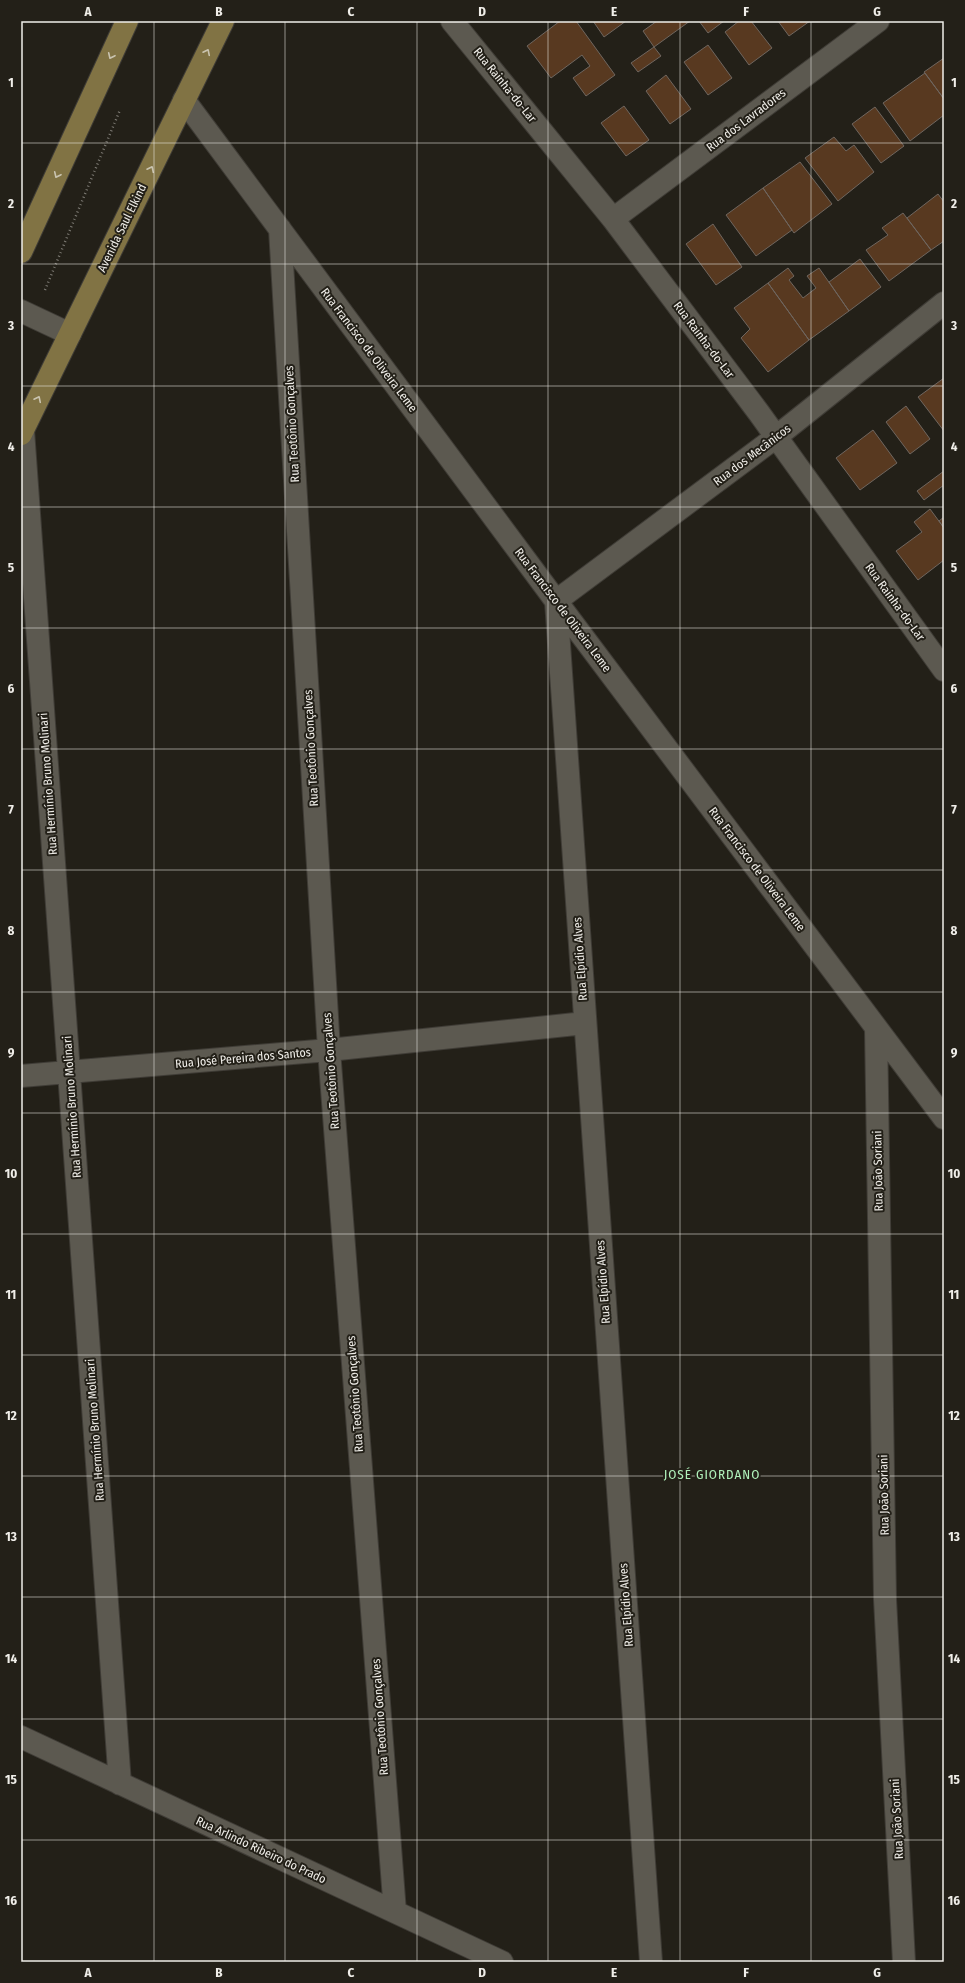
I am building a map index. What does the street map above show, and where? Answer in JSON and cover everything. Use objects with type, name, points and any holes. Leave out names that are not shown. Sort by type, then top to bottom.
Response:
[{"type":"main road","points":[[21,252],[127,21]]},
{"type":"main road","name":"Avenida Saul Elkind","points":[[22,432],[222,21]]},
{"type":"street","name":"Rua dos Lavradores","points":[[614,219],[878,21]]},
{"type":"street","name":"Rua Rainha-do-Lar","points":[[463,25],[614,219],[941,659]]},
{"type":"street","name":"Rua Francisco de Oliveira Leme","points":[[184,100],[556,601],[944,1118]]},
{"type":"street","name":"Rua Teotônio Gonçalves","points":[[280,229],[329,1050],[396,1912]]},
{"type":"street","name":"Rua dos Mecânicos","points":[[556,601],[776,437],[944,303]]},
{"type":"street","points":[[27,314],[70,334]]},
{"type":"street","name":"Rua Hermínio Bruno Molinari","points":[[22,432],[120,1784]]},
{"type":"street","name":"Rua Elpídio Alves","points":[[556,601],[651,1962]]},
{"type":"street","name":"Rua José Pereira dos Santos","points":[[21,1076],[329,1050],[585,1023]]},
{"type":"street","name":"Rua João Soriani","points":[[876,1028],[885,1599],[904,1962]]},
{"type":"street","name":"Rua Arlindo Ribeiro do Prado","points":[[21,1737],[502,1962]]},
{"type":"path","points":[[27,314],[121,108]]},
{"type":"building","points":[[560,21],[576,21],[615,75],[586,96],[573,78],[590,66],[582,55],[551,78],[527,46]]},
{"type":"building","points":[[593,21],[626,21],[604,37]]},
{"type":"building","points":[[657,21],[690,21],[654,47],[643,31]]},
{"type":"building","points":[[699,21],[724,21],[708,33]]},
{"type":"building","points":[[739,21],[751,21],[772,48],[749,65],[725,32]]},
{"type":"building","points":[[778,21],[810,21],[789,36]]},
{"type":"building","points":[[708,45],[732,78],[708,95],[684,62]]},
{"type":"building","points":[[654,47],[661,56],[638,72],[631,63]]},
{"type":"building","points":[[944,58],[944,99],[924,72]]},
{"type":"building","points":[[925,73],[944,99],[944,115],[910,141],[883,103]]},
{"type":"building","points":[[666,75],[691,109],[670,124],[646,91]]},
{"type":"building","points":[[624,106],[649,140],[626,156],[601,123]]},
{"type":"building","points":[[875,107],[904,146],[881,163],[852,124]]},
{"type":"building","points":[[834,137],[846,151],[854,145],[874,172],[838,201],[805,158]]},
{"type":"building","points":[[800,162],[832,204],[794,233],[763,188]]},
{"type":"building","points":[[763,188],[792,230],[756,256],[726,215]]},
{"type":"building","points":[[938,194],[944,202],[944,241],[931,250],[907,218]]},
{"type":"building","points":[[903,213],[931,250],[889,281],[866,250],[888,235],[882,228]]},
{"type":"building","points":[[713,224],[742,267],[716,285],[686,244]]},
{"type":"building","points":[[860,259],[881,287],[849,311],[829,282]]},
{"type":"building","points":[[788,268],[794,276],[789,280],[803,298],[816,288],[807,276],[819,268],[849,311],[809,340],[768,283]]},
{"type":"building","points":[[768,283],[809,340],[768,372],[741,338],[750,329],[734,308]]},
{"type":"building","points":[[944,378],[944,431],[918,397]]},
{"type":"building","points":[[906,406],[930,439],[910,454],[886,422]]},
{"type":"building","points":[[873,430],[897,463],[860,490],[836,458]]},
{"type":"building","points":[[944,471],[944,485],[924,500],[917,491]]},
{"type":"building","points":[[930,509],[944,528],[944,560],[918,580],[896,551],[922,532],[914,522]]},
{"type":"building","points":[[944,517],[944,528],[939,521]]},
{"type":"district","name":"JOSÉ GIORDANO","points":[[712,1474]]}]
